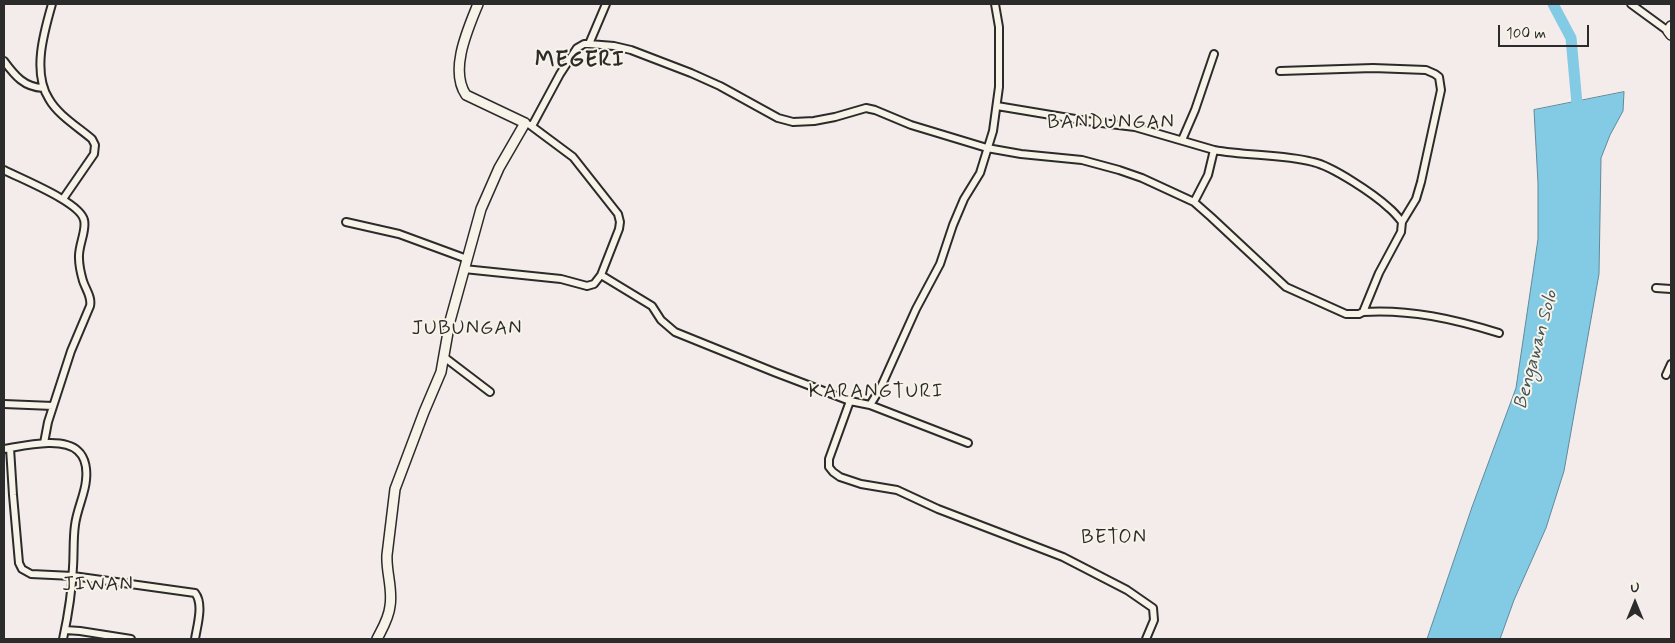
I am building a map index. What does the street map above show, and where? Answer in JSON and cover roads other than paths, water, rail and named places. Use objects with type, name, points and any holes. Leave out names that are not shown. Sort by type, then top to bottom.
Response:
[{"type":"street","points":[[52,4],[46,24],[40,64],[43,88],[50,101],[92,139],[95,145],[94,154],[63,199]]},
{"type":"street","points":[[464,269],[562,279],[587,286],[594,284],[601,275],[620,222],[618,214],[573,157],[529,124],[466,95],[461,87],[459,63],[470,23],[478,4]]},
{"type":"street","points":[[590,44],[606,4]]},
{"type":"street","points":[[870,406],[876,398],[916,309],[940,264],[964,199],[980,173],[993,131],[997,106],[998,27],[995,4]]},
{"type":"street","points":[[1631,4],[1670,30]]},
{"type":"street","points":[[377,639],[390,608],[390,586],[386,566],[395,489],[441,372],[450,321],[481,209],[499,168],[577,48],[584,44],[614,46],[632,50],[667,63],[720,86],[778,118],[793,122],[835,117],[866,108],[911,125],[987,148],[1021,154],[1082,160],[1110,167],[1142,178],[1194,202],[1286,287],[1346,314],[1396,311],[1428,315],[1499,333]]},
{"type":"street","points":[[1182,140],[1195,110],[1214,54]]},
{"type":"street","points":[[4,62],[26,84],[43,88]]},
{"type":"street","points":[[1280,70],[1373,68],[1431,71],[1439,77],[1441,90],[1416,199],[1402,222],[1401,232],[1379,273],[1363,312]]},
{"type":"street","points":[[997,106],[1084,121],[1135,127],[1214,150],[1239,155],[1292,159],[1324,165],[1390,208],[1402,222]]},
{"type":"street","points":[[1194,202],[1208,175],[1214,150]]},
{"type":"street","points":[[4,170],[63,199],[76,208],[85,221],[79,245],[79,258],[83,280],[91,301],[75,338],[45,432],[44,443]]},
{"type":"street","points":[[346,222],[399,234],[466,258]]},
{"type":"street","points":[[601,275],[652,306],[661,320],[675,332],[850,401],[870,406],[968,443]]},
{"type":"street","points":[[1656,288],[1671,288]]},
{"type":"street","points":[[444,357],[490,392]]},
{"type":"street","points":[[1666,375],[1671,364]]},
{"type":"street","points":[[850,401],[829,459],[829,467],[833,472],[840,477],[861,484],[892,489],[907,494],[938,509],[1063,557],[1127,590],[1153,608],[1154,620],[1146,639]]},
{"type":"street","points":[[4,404],[53,406]]},
{"type":"street","points":[[63,639],[72,576],[77,514],[86,480],[84,460],[81,453],[74,448],[55,443],[7,449],[22,569],[31,574],[72,576],[195,593],[198,596],[199,603],[195,639]]},
{"type":"street","points":[[65,630],[131,639]]},
{"type":"water","points":[[1624,92],[1623,111],[1610,135],[1601,158],[1599,274],[1564,471],[1546,528],[1514,600],[1500,639],[1427,639],[1472,507],[1516,388],[1538,239],[1538,183],[1534,110]]},
{"type":"waterway","name":"Bengawan Solo","points":[[1553,4],[1571,38],[1578,115]]},
{"type":"district","name":"MEGERI","points":[[580,61]]},
{"type":"district","name":"BANDUNGAN","points":[[1111,124]]},
{"type":"district","name":"JUBUNGAN","points":[[467,330]]},
{"type":"district","name":"KARANGTURI","points":[[876,393]]},
{"type":"district","name":"BETON","points":[[1114,539]]},
{"type":"district","name":"JIWAN","points":[[98,586]]}]
